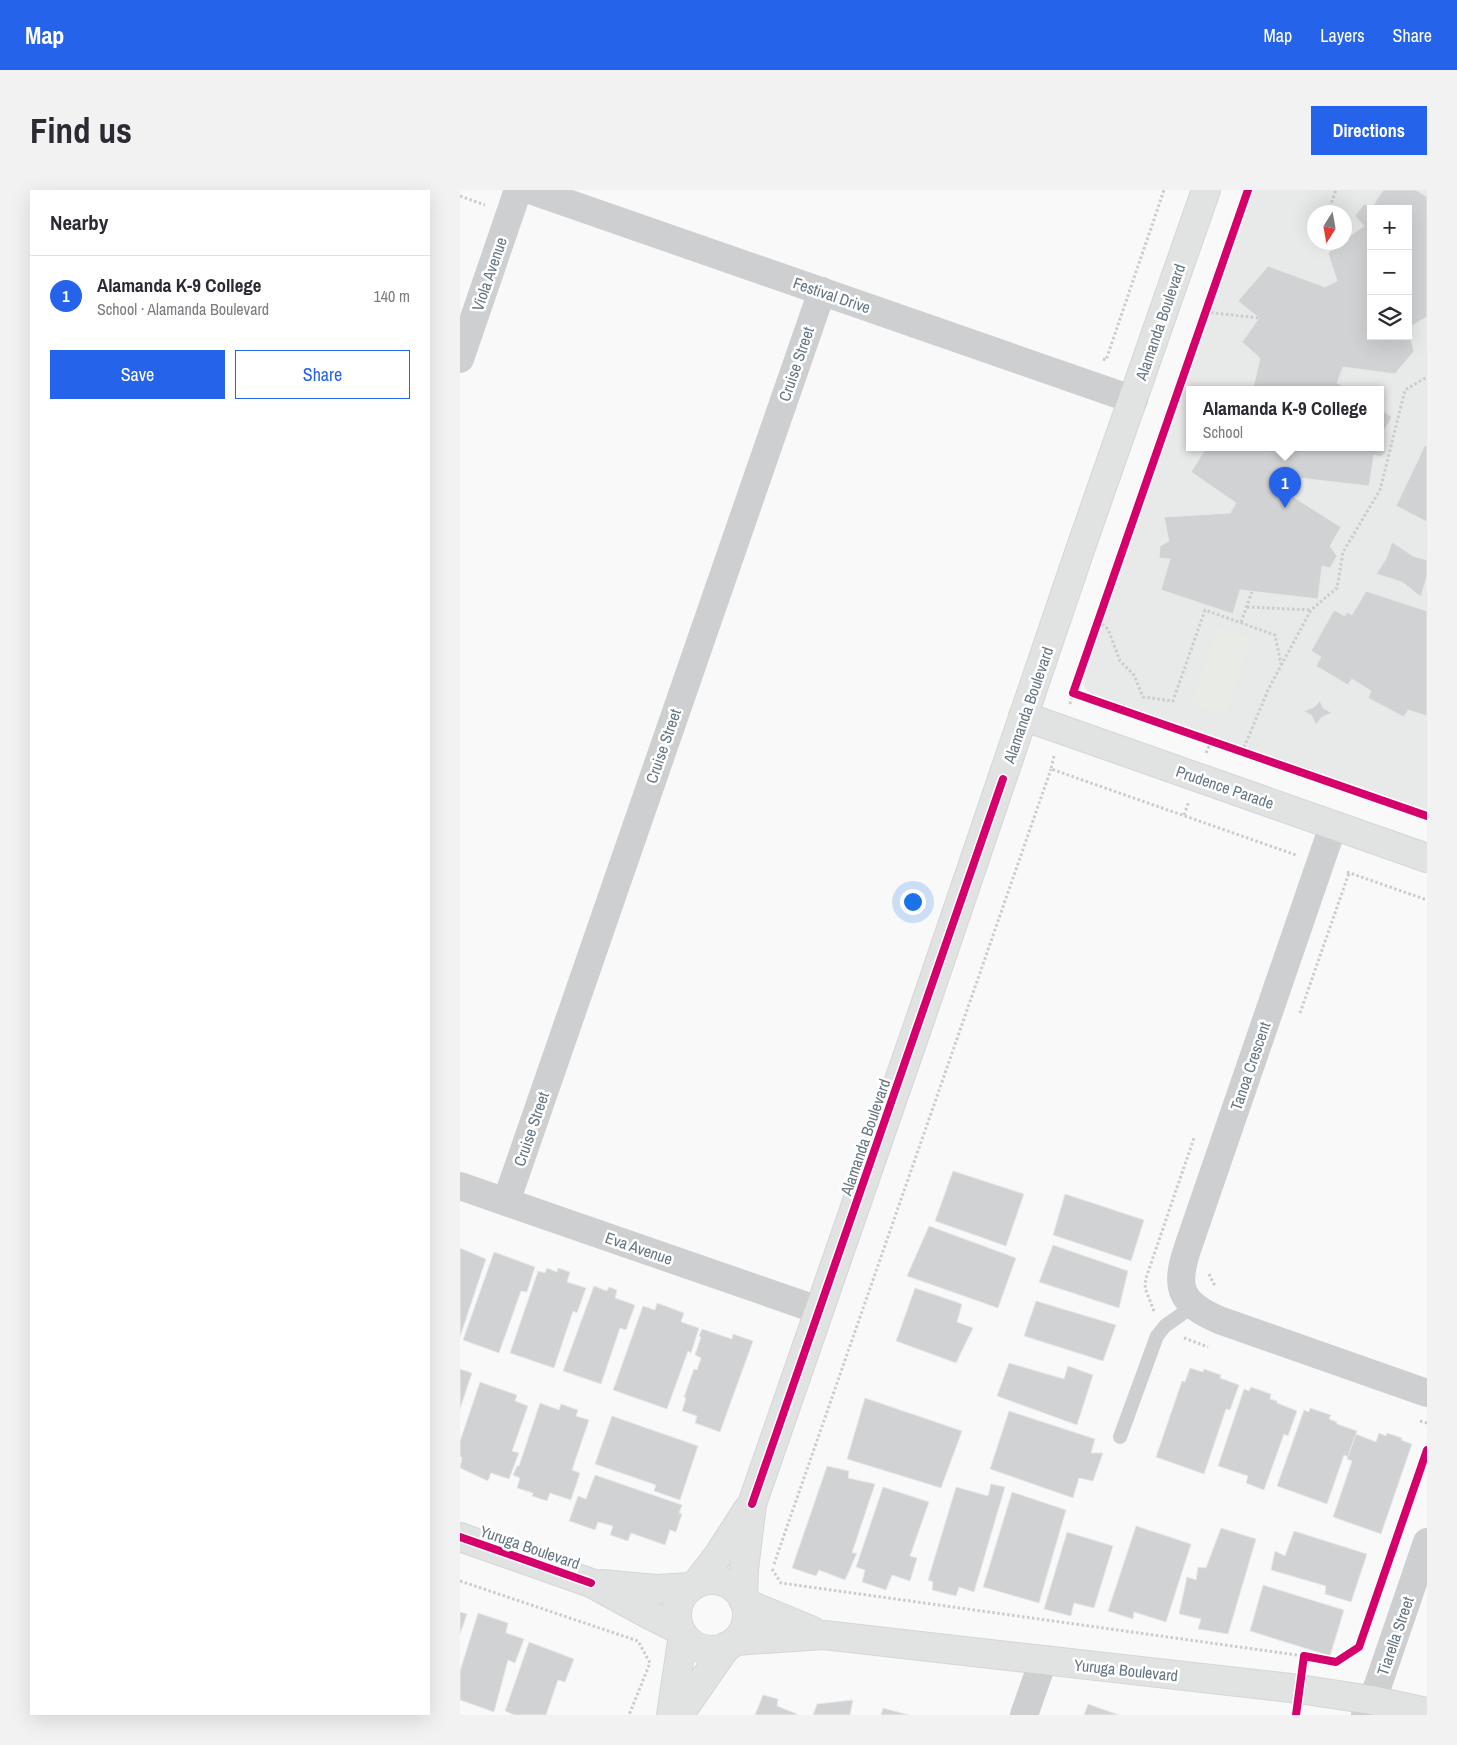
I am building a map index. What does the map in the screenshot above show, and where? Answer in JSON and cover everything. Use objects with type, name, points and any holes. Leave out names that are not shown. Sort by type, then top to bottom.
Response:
[{"type":"street","name":"Viola Avenue","points":[[460,359],[518,190]]},
{"type":"street","name":"Festival Drive","points":[[530,190],[1134,400]]},
{"type":"street","name":"Alamanda Boulevard","points":[[744,1601],[744,1569],[752,1504],[1206,190]]},
{"type":"street","name":"Cruise Street","points":[[506,1202],[822,291]]},
{"type":"street","name":"Prudence Parade","points":[[1023,716],[1427,858]]},
{"type":"street","name":"Tanoa Crescent","points":[[1193,1306],[1182,1292],[1183,1261],[1334,826]]},
{"type":"street","name":"Eva Avenue","points":[[460,1186],[818,1310]]},
{"type":"street","points":[[1193,1306],[1219,1320],[1427,1393]]},
{"type":"street","name":"Alamanda Boulevard","points":[[693,1586],[717,1557],[752,1504]]},
{"type":"street","name":"Yuruga Boulevard","points":[[460,1537],[591,1583],[682,1632]]},
{"type":"street","name":"Tiarella Street","points":[[1368,1707],[1378,1685],[1427,1542]]},
{"type":"street","points":[[679,1715],[731,1644],[742,1633],[746,1624],[744,1601],[733,1588],[718,1581],[707,1580],[693,1586],[682,1596],[678,1607],[677,1619],[682,1632],[698,1647],[708,1649],[731,1644]]},
{"type":"street","name":"Yuruga Boulevard","points":[[591,1583],[656,1589],[693,1586]]},
{"type":"street","name":"Yuruga Boulevard","points":[[744,1601],[781,1619],[824,1635]]},
{"type":"street","points":[[671,1715],[682,1632]]},
{"type":"street","name":"Yuruga Boulevard","points":[[731,1644],[824,1635],[1299,1689],[1368,1707],[1427,1712]]},
{"type":"street","points":[[1024,1715],[1042,1661]]},
{"type":"lane","points":[[1120,1437],[1157,1336],[1165,1326],[1193,1306]]},
{"type":"path","points":[[1097,357],[1106,360],[1164,190]]},
{"type":"path","points":[[1331,205],[1336,190]]},
{"type":"path","points":[[1206,312],[1259,318]]},
{"type":"path","points":[[1242,752],[1269,688],[1311,610],[1337,588],[1343,552],[1380,490],[1405,390],[1427,377]]},
{"type":"path","points":[[1241,622],[1252,592]]},
{"type":"path","points":[[1247,607],[1311,610]]},
{"type":"path","points":[[1098,621],[1108,628],[1120,661],[1134,675],[1143,697],[1173,701],[1205,610],[1274,635],[1281,664]]},
{"type":"path","points":[[1074,693],[1051,769],[772,1569],[781,1583],[1304,1656]]},
{"type":"path","points":[[1051,769],[1427,900]]},
{"type":"path","points":[[1290,863],[1293,854]]},
{"type":"path","points":[[1297,1022],[1349,873]]},
{"type":"path","points":[[1195,1136],[1145,1282],[1149,1302],[1165,1326],[1178,1336],[1216,1350]]},
{"type":"path","points":[[1209,1273],[1217,1289]]},
{"type":"path","points":[[1418,1420],[1427,1423]]},
{"type":"path","points":[[460,1582],[638,1641],[650,1663],[629,1715]]},
{"type":"shaded area","points":[[1254,190],[1427,190],[1427,810],[1093,695],[1084,688],[1083,680]]},
{"type":"shaded area","points":[[1218,626],[1251,638],[1225,716],[1191,705]]},
{"type":"building","points":[[1383,190],[1416,190],[1427,197],[1427,317],[1412,326],[1412,205],[1373,205]]},
{"type":"building","points":[[1364,204],[1367,205],[1367,340],[1411,340],[1414,351],[1395,374],[1343,367],[1337,383],[1342,386],[1254,386],[1260,358],[1242,342],[1259,318],[1238,301],[1268,266],[1325,287],[1337,281],[1328,253],[1332,250],[1352,250],[1352,234],[1364,226],[1355,216]]},
{"type":"building","points":[[1384,412],[1392,417],[1384,430]]},
{"type":"building","points":[[1425,445],[1427,446],[1427,522],[1396,506]]},
{"type":"building","points":[[1384,449],[1386,452],[1381,457],[1374,455],[1369,486],[1290,477],[1284,491],[1341,527],[1330,546],[1337,556],[1330,568],[1322,566],[1318,599],[1240,590],[1233,614],[1161,590],[1170,559],[1159,558],[1160,546],[1169,541],[1164,517],[1230,513],[1236,503],[1191,472],[1204,451],[1384,451]]},
{"type":"building","points":[[1392,542],[1413,556],[1427,560],[1427,576],[1421,597],[1402,582],[1376,574],[1386,559]]},
{"type":"building","points":[[1366,591],[1427,611],[1427,716],[1408,710],[1404,717],[1368,698],[1371,691],[1352,679],[1348,685],[1316,666],[1321,657],[1311,651],[1334,610],[1345,616],[1347,612],[1352,615]]},
{"type":"building","points":[[1320,701],[1323,708],[1332,713],[1322,717],[1316,725],[1312,716],[1304,711],[1314,707]]},
{"type":"building","points":[[953,1171],[1024,1194],[1006,1246],[935,1221]]},
{"type":"building","points":[[1065,1194],[1144,1220],[1131,1261],[1053,1235]]},
{"type":"building","points":[[929,1226],[1016,1258],[998,1308],[907,1276]]},
{"type":"building","points":[[1053,1245],[1128,1271],[1119,1308],[1039,1282]]},
{"type":"building","points":[[460,1248],[486,1259],[460,1337]]},
{"type":"building","points":[[494,1252],[535,1267],[527,1292],[521,1291],[499,1353],[463,1340]]},
{"type":"building","points":[[547,1268],[557,1272],[558,1268],[570,1272],[567,1282],[586,1288],[577,1313],[573,1311],[554,1368],[510,1353],[538,1271],[545,1273]]},
{"type":"building","points":[[594,1286],[607,1291],[609,1287],[617,1290],[615,1298],[635,1305],[626,1330],[620,1328],[601,1384],[563,1371]]},
{"type":"building","points":[[915,1288],[962,1304],[957,1322],[973,1328],[956,1363],[896,1341]]},
{"type":"building","points":[[1036,1301],[1116,1325],[1103,1361],[1024,1336]]},
{"type":"building","points":[[657,1303],[684,1313],[681,1322],[699,1328],[691,1353],[688,1351],[667,1409],[613,1390],[643,1306],[655,1310]]},
{"type":"building","points":[[702,1329],[732,1339],[733,1334],[753,1341],[720,1432],[695,1423],[697,1416],[682,1411],[686,1398],[684,1397],[694,1369],[697,1370],[701,1358],[695,1355]]},
{"type":"building","points":[[1009,1363],[1064,1379],[1068,1366],[1093,1375],[1077,1425],[997,1396]]},
{"type":"building","points":[[1190,1368],[1203,1372],[1204,1369],[1221,1375],[1220,1378],[1239,1385],[1230,1410],[1226,1409],[1204,1474],[1156,1457],[1182,1381],[1185,1382]]},
{"type":"building","points":[[460,1369],[472,1373],[460,1409]]},
{"type":"building","points":[[480,1382],[517,1395],[515,1401],[528,1406],[512,1451],[519,1453],[509,1479],[491,1473],[488,1481],[460,1468],[462,1457],[460,1457],[460,1441]]},
{"type":"building","points":[[1251,1387],[1271,1394],[1270,1399],[1297,1411],[1288,1436],[1284,1434],[1264,1490],[1246,1483],[1248,1476],[1218,1466],[1244,1389],[1249,1391]]},
{"type":"building","points":[[865,1398],[962,1431],[941,1488],[847,1459]]},
{"type":"building","points":[[540,1403],[559,1410],[561,1404],[578,1410],[576,1416],[589,1420],[572,1470],[580,1473],[571,1500],[550,1493],[547,1501],[532,1496],[533,1493],[517,1488],[520,1478],[513,1475],[517,1466],[519,1466]]},
{"type":"building","points":[[1310,1408],[1331,1415],[1329,1419],[1337,1422],[1337,1424],[1357,1431],[1348,1457],[1344,1455],[1327,1504],[1277,1486],[1304,1410],[1309,1412]]},
{"type":"building","points":[[1009,1411],[1095,1439],[1091,1453],[1103,1453],[1093,1481],[1079,1478],[1073,1498],[990,1469]]},
{"type":"building","points":[[612,1416],[698,1446],[680,1500],[654,1491],[656,1485],[595,1464]]},
{"type":"building","points":[[1379,1433],[1386,1436],[1387,1433],[1402,1438],[1401,1440],[1412,1444],[1381,1534],[1333,1517],[1352,1461],[1347,1459],[1356,1434],[1376,1442]]},
{"type":"building","points":[[827,1466],[849,1471],[848,1478],[875,1484],[852,1553],[857,1553],[845,1580],[819,1570],[816,1576],[792,1568]]},
{"type":"building","points":[[595,1475],[682,1505],[679,1513],[682,1514],[676,1532],[670,1530],[665,1545],[631,1533],[628,1541],[610,1535],[613,1526],[598,1522],[595,1530],[569,1521],[578,1496],[586,1499]]},
{"type":"building","points":[[991,1484],[1005,1487],[974,1592],[959,1587],[956,1596],[932,1590],[933,1582],[928,1580],[956,1487],[988,1496]]},
{"type":"building","points":[[883,1487],[929,1502],[910,1556],[917,1558],[910,1581],[892,1575],[886,1590],[862,1582],[865,1570],[856,1567]]},
{"type":"building","points":[[1012,1492],[1066,1510],[1039,1603],[983,1587]]},
{"type":"building","points":[[1136,1526],[1191,1544],[1166,1622],[1134,1612],[1133,1619],[1108,1611]]},
{"type":"building","points":[[1221,1528],[1256,1539],[1228,1634],[1198,1629],[1201,1619],[1179,1614],[1187,1577],[1196,1580],[1198,1567],[1206,1568]]},
{"type":"building","points":[[1294,1531],[1367,1554],[1351,1602],[1325,1594],[1326,1586],[1271,1570],[1275,1551],[1285,1556]]},
{"type":"building","points":[[1067,1532],[1113,1546],[1094,1608],[1074,1603],[1071,1616],[1044,1609]]},
{"type":"building","points":[[1263,1585],[1344,1610],[1330,1656],[1250,1631]]},
{"type":"building","points":[[460,1612],[467,1614],[460,1634]]},
{"type":"building","points":[[478,1613],[508,1623],[506,1633],[524,1639],[515,1663],[508,1660],[494,1712],[460,1700],[460,1671]]},
{"type":"building","points":[[529,1642],[574,1659],[565,1682],[558,1680],[546,1715],[514,1715],[505,1711]]},
{"type":"building","points":[[763,1695],[778,1699],[777,1706],[797,1714],[755,1715]]},
{"type":"building","points":[[853,1700],[850,1715],[813,1715],[817,1704]]},
{"type":"building","points":[[1088,1704],[1119,1715],[1084,1715]]},
{"type":"building","points":[[883,1708],[909,1715],[881,1715]]},
{"type":"cycle path","points":[[1248,190],[1073,693],[1427,816]]},
{"type":"cycle path","points":[[752,1504],[1003,779]]},
{"type":"cycle path","points":[[1296,1715],[1304,1656],[1336,1662],[1359,1647],[1427,1450]]},
{"type":"cycle path","points":[[460,1537],[591,1583]]},
{"type":"place","name":"Alamanda K-9 College","points":[[1285,508]]}]
